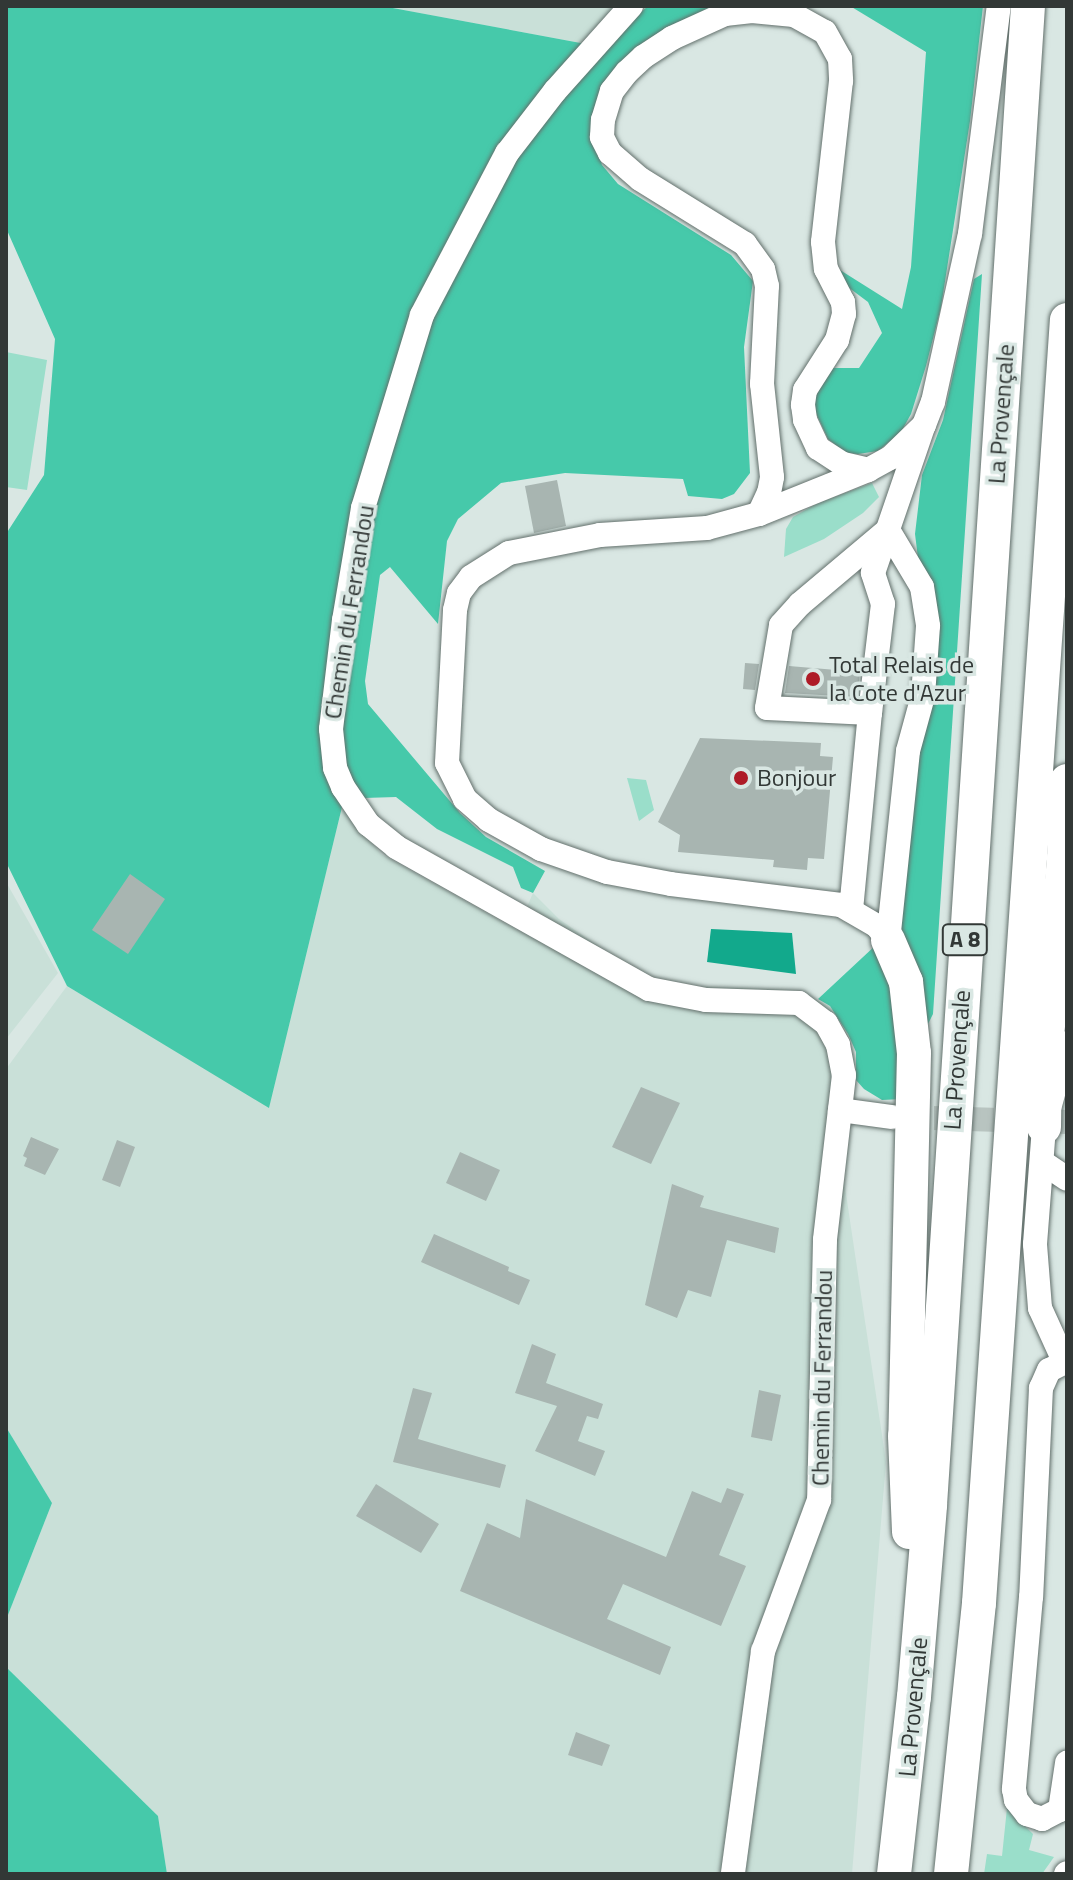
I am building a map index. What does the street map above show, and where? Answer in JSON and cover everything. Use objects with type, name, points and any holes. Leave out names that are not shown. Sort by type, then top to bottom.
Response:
[{"type":"highway","name":"La Provençale","points":[[894,1874],[914,1697],[1028,6]]},
{"type":"highway","name":"A 8","points":[[951,1874],[979,1603],[1067,320]]},
{"type":"highway","points":[[1044,1127],[1045,1057],[1065,870],[1067,781]]},
{"type":"highway","points":[[888,940],[906,982],[914,1053],[905,1436],[914,1697]]},
{"type":"street","name":"Chemin du Ferrandou","points":[[631,6],[555,91],[507,153],[422,315],[363,508],[344,620],[331,729],[335,768],[352,802],[379,834],[616,973],[649,989],[677,996],[799,1003],[816,1012],[833,1034],[843,1059],[825,1240],[819,1500],[763,1651],[733,1874]]},
{"type":"street","points":[[851,910],[883,604],[873,573],[933,402],[970,234],[999,6]]},
{"type":"street","points":[[759,514],[769,493],[772,477],[761,355],[767,286],[763,269],[745,244],[640,179],[610,153],[602,137],[603,120],[612,91],[627,72],[672,38],[725,14],[752,11],[794,15],[825,32],[840,59],[841,81],[823,242],[826,269],[843,302],[844,314],[837,340],[805,390],[803,405],[807,428],[818,448],[843,464],[868,470]]},
{"type":"street","points":[[888,940],[877,926],[851,910],[823,901],[671,884],[564,859],[489,820],[465,799],[447,763],[455,610],[459,593],[487,563],[509,553],[574,538],[707,528],[759,514],[868,470],[890,458],[924,425]]},
{"type":"street","points":[[870,713],[767,708],[781,625],[800,604],[888,530]]},
{"type":"street","points":[[888,530],[922,587],[928,626],[923,696],[908,751],[888,940]]},
{"type":"street","points":[[1067,1043],[1044,1127],[1035,1244],[1040,1308],[1053,1342],[1066,1361],[1049,1370],[1041,1388],[1031,1597],[1015,1776],[1016,1800],[1027,1814],[1042,1819],[1060,1810],[1067,1763]]},
{"type":"street","points":[[840,1110],[892,1117]]},
{"type":"street","points":[[1042,1162],[1067,1179]]},
{"type":"shaded area","points":[[6,6],[382,6],[602,47],[648,6],[724,6],[641,49],[594,140],[602,165],[618,184],[731,255],[753,281],[744,347],[750,473],[734,494],[722,499],[688,496],[683,479],[565,473],[501,483],[458,519],[447,541],[438,624],[390,567],[380,575],[365,681],[368,704],[460,813],[486,837],[545,871],[533,893],[521,888],[513,867],[437,829],[396,797],[364,798],[342,807],[269,1108],[67,986],[6,862],[6,534],[44,475],[55,339],[6,228]]},
{"type":"shaded area","points":[[382,6],[648,6],[602,47]]},
{"type":"shaded area","points":[[850,6],[983,6],[970,121],[941,307],[926,366],[911,414],[901,432],[878,451],[858,454],[846,453],[828,439],[815,411],[815,398],[830,368],[859,368],[882,333],[868,302],[848,287],[840,270],[902,309],[911,267],[926,52]]},
{"type":"shaded area","points":[[982,274],[933,1014],[928,1024],[899,927],[913,766],[918,558],[915,534],[922,475],[943,420],[974,279]]},
{"type":"shaded area","points":[[6,352],[47,360],[27,490],[6,487]]},
{"type":"shaded area","points":[[872,483],[879,497],[863,513],[824,539],[784,557],[786,529],[793,517],[818,503]]},
{"type":"shaded area","points":[[627,778],[646,780],[654,810],[639,821]]},
{"type":"shaded area","points":[[342,807],[381,854],[517,930],[533,893],[559,919],[639,974],[690,986],[793,990],[830,1006],[848,1034],[858,1066],[842,1167],[886,1462],[852,1874],[167,1874],[158,1816],[6,1667],[6,1620],[52,1503],[6,1427],[6,1069],[67,986],[269,1107]]},
{"type":"shaded area","points":[[6,882],[58,973],[6,1039]]},
{"type":"shaded area","points":[[711,929],[792,933],[796,974],[707,962]]},
{"type":"shaded area","points":[[877,944],[896,982],[902,1099],[882,1100],[856,1080],[856,1052],[848,1034],[830,1006],[818,999]]},
{"type":"shaded area","points":[[6,1427],[52,1503],[6,1620]]},
{"type":"shaded area","points":[[6,1667],[158,1816],[167,1874],[6,1874]]},
{"type":"shaded area","points":[[1007,1808],[1033,1834],[1029,1850],[1054,1857],[1042,1874],[984,1874],[987,1854],[1002,1856]]},
{"type":"building","points":[[557,480],[566,526],[534,533],[525,486]]},
{"type":"building","points":[[745,663],[759,664],[755,690],[743,689]]},
{"type":"building","points":[[789,666],[860,672],[857,697],[785,693]]},
{"type":"building","points":[[700,738],[821,743],[820,756],[833,757],[824,859],[808,858],[807,870],[773,867],[774,860],[678,852],[680,835],[658,822]]},
{"type":"building","points":[[130,874],[165,899],[128,954],[92,930]]},
{"type":"building","points":[[641,1087],[680,1103],[651,1164],[612,1147]]},
{"type":"building","points":[[31,1137],[59,1149],[45,1175],[24,1166],[27,1158],[23,1156]]},
{"type":"building","points":[[117,1140],[135,1147],[120,1187],[102,1180]]},
{"type":"building","points":[[460,1152],[500,1170],[486,1201],[446,1183]]},
{"type":"building","points":[[672,1184],[704,1196],[700,1207],[779,1228],[775,1253],[727,1240],[711,1297],[688,1290],[677,1318],[645,1305]]},
{"type":"building","points":[[434,1234],[509,1267],[508,1271],[530,1280],[519,1305],[421,1262]]},
{"type":"building","points":[[532,1344],[556,1354],[546,1383],[603,1404],[598,1419],[587,1416],[578,1441],[605,1451],[595,1476],[535,1451],[557,1406],[515,1393]]},
{"type":"building","points":[[413,1388],[432,1393],[418,1439],[506,1465],[500,1488],[393,1462]]},
{"type":"building","points":[[759,1390],[781,1395],[772,1441],[751,1437]]},
{"type":"building","points":[[376,1484],[439,1524],[421,1553],[356,1516]]},
{"type":"building","points":[[727,1488],[744,1494],[719,1555],[746,1566],[721,1626],[623,1584],[607,1619],[671,1647],[660,1675],[460,1591],[487,1523],[520,1538],[526,1499],[666,1557],[692,1491],[721,1503]]},
{"type":"building","points":[[576,1732],[610,1745],[602,1766],[568,1755]]},
{"type":"tunnel","points":[[898,1117],[1067,1122]]},
{"type":"place","name":"Total Relais de la Cote d'Azur","points":[[813,679]]},
{"type":"place","name":"Bonjour","points":[[741,778]]}]
